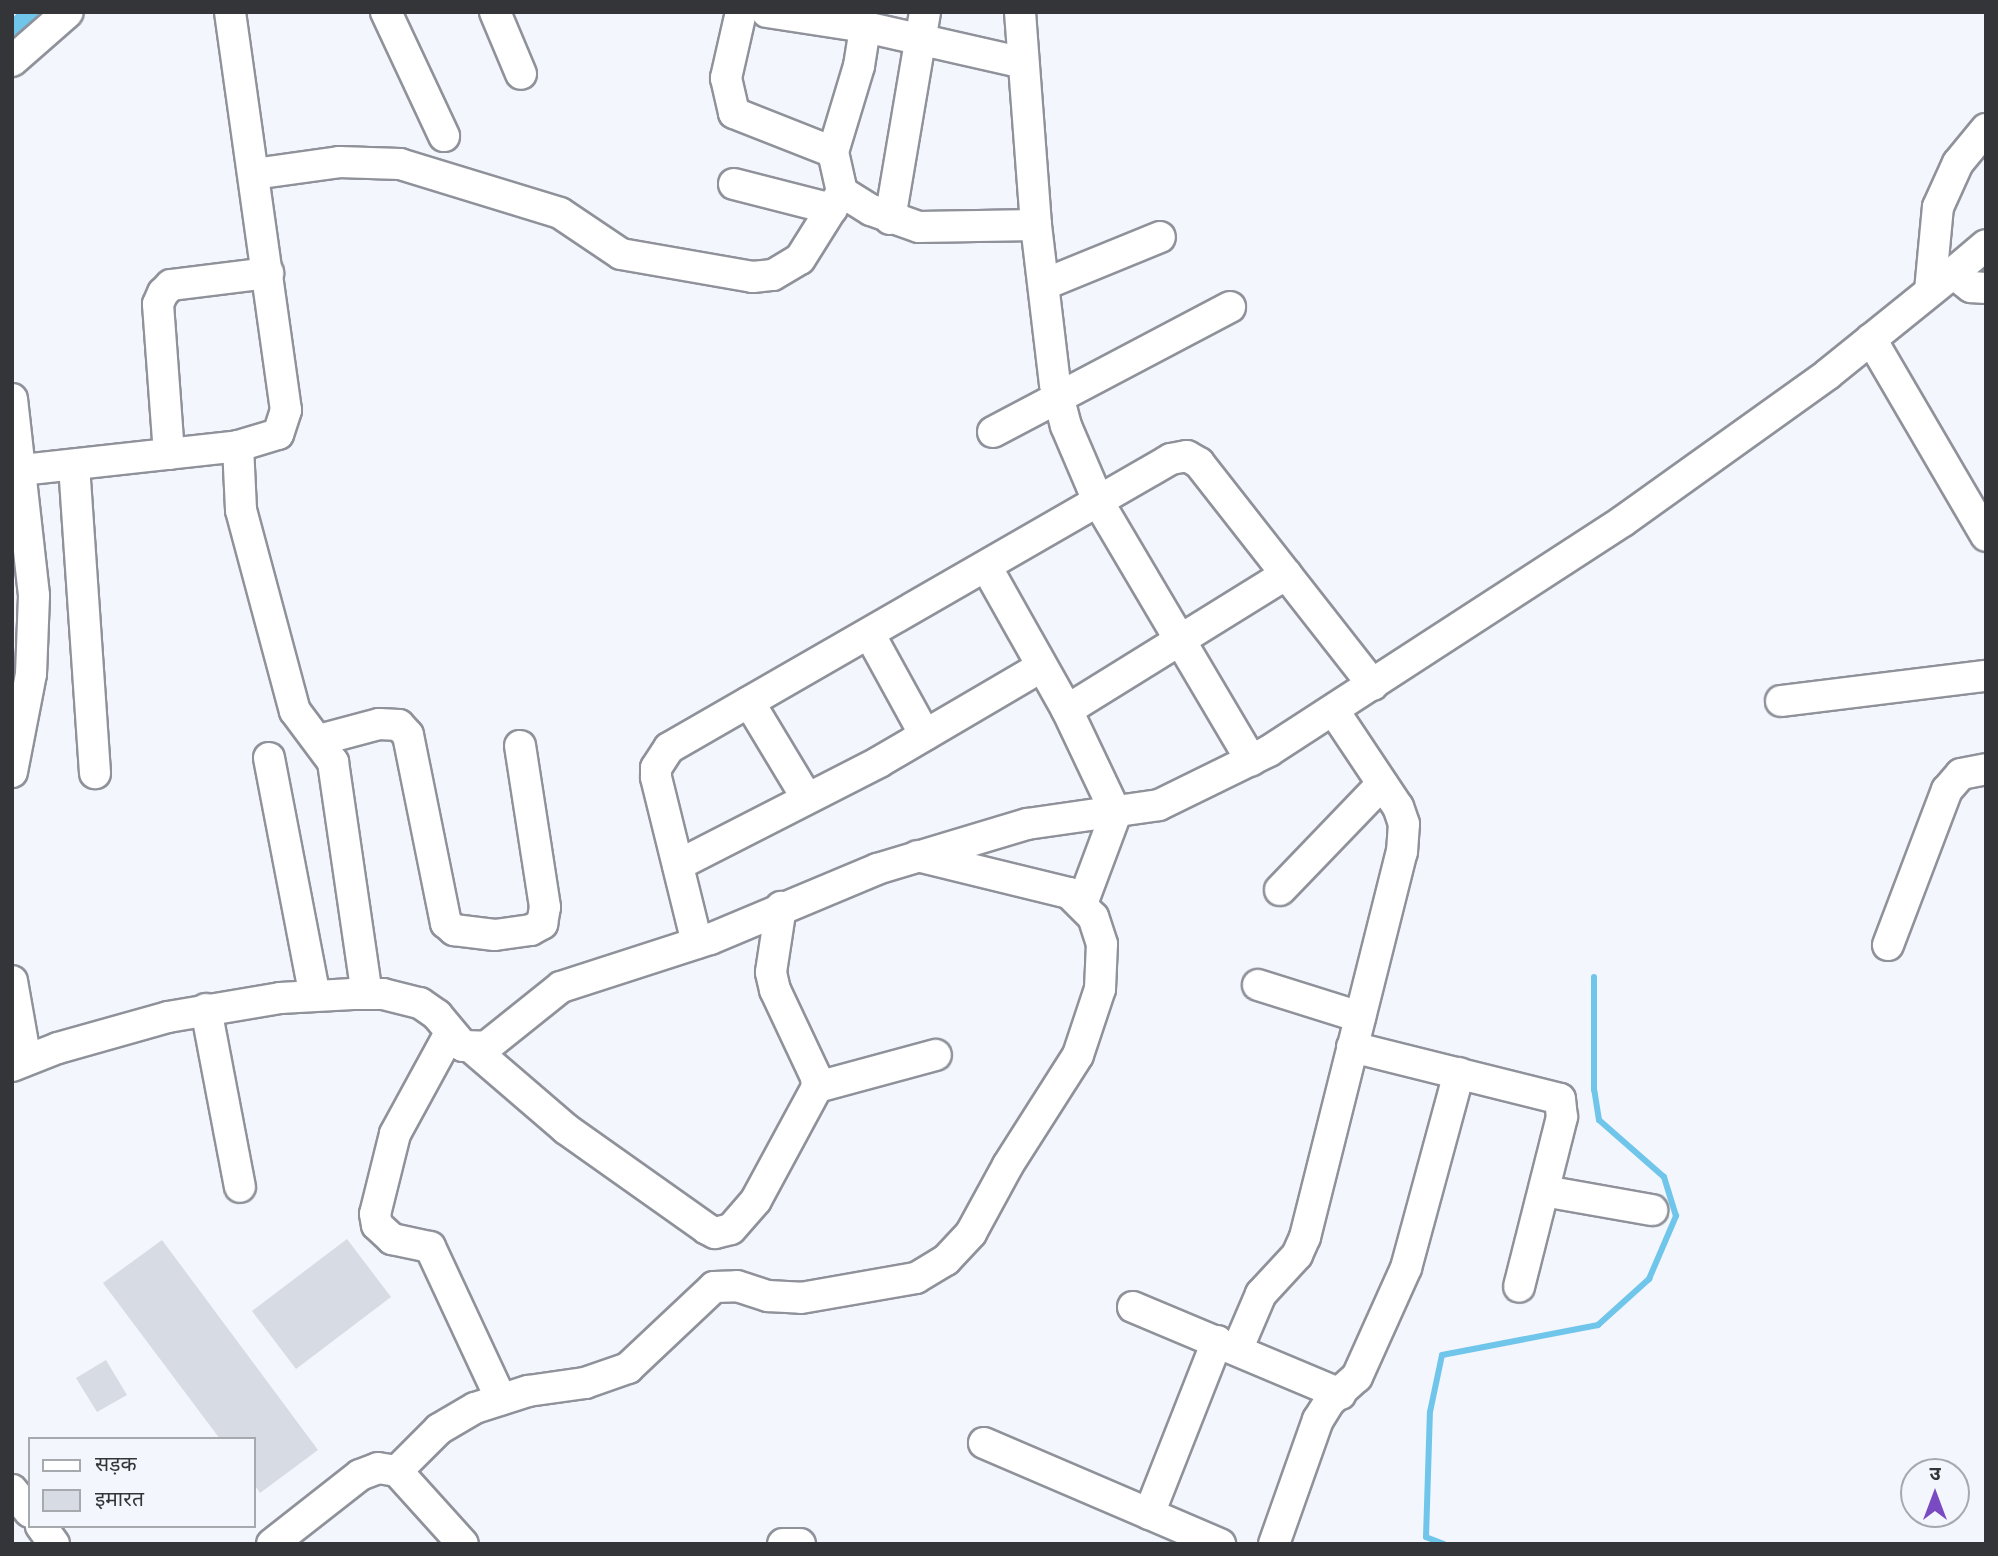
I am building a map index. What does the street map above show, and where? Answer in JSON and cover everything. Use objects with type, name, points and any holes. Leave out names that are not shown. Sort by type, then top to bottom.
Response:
[{"type":"street","points":[[12,61],[68,12]]},
{"type":"street","points":[[22,471],[238,446],[278,434],[286,410],[230,12]]},
{"type":"street","points":[[386,12],[444,136]]},
{"type":"street","points":[[495,12],[521,74]]},
{"type":"street","points":[[741,12],[726,78],[734,113],[745,121],[833,152]]},
{"type":"street","points":[[767,12],[865,27],[923,26],[1023,63]]},
{"type":"street","points":[[1020,12],[1035,225],[1060,400],[1099,503],[1251,760]]},
{"type":"street","points":[[890,219],[923,26]]},
{"type":"street","points":[[254,174],[339,162],[400,164],[560,213],[621,254],[753,277],[774,275],[800,259],[837,200],[833,152],[859,66],[865,27]]},
{"type":"street","points":[[1942,282],[1938,207],[1958,163],[1986,129]]},
{"type":"street","points":[[734,184],[837,200],[919,226],[1035,225]]},
{"type":"street","points":[[1045,284],[1160,237]]},
{"type":"street","points":[[461,1041],[486,1047],[561,987],[697,943],[780,907],[916,856],[1027,824],[1159,805],[1251,760],[1373,685],[1623,521],[1871,340],[1986,245]]},
{"type":"street","points":[[169,454],[158,304],[163,293],[171,285],[268,273]]},
{"type":"street","points":[[1942,282],[1986,288]]},
{"type":"street","points":[[993,432],[1060,400],[1230,307]]},
{"type":"street","points":[[1871,340],[1986,536]]},
{"type":"street","points":[[12,399],[22,471],[33,596],[31,674],[16,731],[12,772]]},
{"type":"street","points":[[238,446],[241,510],[295,711],[300,724],[319,740],[332,762],[367,994]]},
{"type":"street","points":[[697,943],[656,768],[669,748],[987,568],[1171,460],[1187,456],[1199,463],[1373,685]]},
{"type":"street","points":[[74,465],[95,773]]},
{"type":"street","points":[[987,568],[1067,710],[1116,813],[1082,904]]},
{"type":"street","points":[[1067,710],[1286,574]]},
{"type":"street","points":[[870,635],[925,734]]},
{"type":"street","points":[[678,865],[925,734],[1041,667]]},
{"type":"street","points":[[1781,701],[1986,676]]},
{"type":"street","points":[[749,702],[807,798]]},
{"type":"street","points":[[1149,1514],[1227,1345],[1261,1294],[1301,1247],[1404,837],[1398,807],[1334,710]]},
{"type":"street","points":[[319,740],[379,723],[399,725],[408,735],[446,923],[454,930],[495,935],[542,924],[545,907],[520,746]]},
{"type":"street","points":[[269,758],[315,996]]},
{"type":"street","points":[[1888,945],[1947,790],[1961,774],[1986,769]]},
{"type":"street","points":[[1280,891],[1382,784]]},
{"type":"street","points":[[397,1471],[449,1422],[501,1399],[585,1383],[628,1368],[714,1287],[737,1286],[768,1296],[801,1298],[916,1278],[946,1260],[971,1233],[1008,1165],[1077,1055],[1100,989],[1104,960],[1097,928],[1082,904],[1069,893],[916,856]]},
{"type":"street","points":[[12,981],[19,1063],[206,1009],[315,996],[367,994],[420,1003],[438,1015],[461,1041],[566,1129],[715,1233],[731,1229],[756,1200],[817,1087],[816,1077],[775,990],[771,972],[780,907]]},
{"type":"street","points":[[1258,985],[1360,1017]]},
{"type":"street","points":[[206,1009],[240,1187]]},
{"type":"street","points":[[461,1041],[395,1134],[375,1214],[377,1225],[392,1239],[430,1247],[501,1399]]},
{"type":"street","points":[[1352,1047],[1560,1099],[1563,1110],[1519,1287]]},
{"type":"street","points":[[817,1087],[936,1055]]},
{"type":"street","points":[[1274,1544],[1318,1420],[1329,1401],[1357,1377],[1406,1268],[1459,1073]]},
{"type":"street","points":[[1544,1191],[1651,1210]]},
{"type":"street","points":[[1133,1307],[1340,1394]]},
{"type":"street","points":[[984,1443],[1220,1544]]},
{"type":"street","points":[[272,1544],[360,1475],[378,1468],[397,1471],[463,1544]]},
{"type":"street","points":[[12,1490],[28,1510]]},
{"type":"street","points":[[42,1528],[54,1544]]},
{"type":"street","points":[[783,1544],[800,1544]]},
{"type":"building","points":[[347,1239],[391,1297],[296,1369],[252,1311]]},
{"type":"building","points":[[162,1240],[318,1450],[260,1493],[256,1487],[256,1437],[218,1437],[103,1283]]},
{"type":"building","points":[[106,1360],[127,1395],[97,1412],[76,1378]]},
{"type":"waterway","points":[[12,31],[34,12]]},
{"type":"waterway","points":[[1444,1544],[1426,1537],[1430,1412],[1442,1355],[1598,1325],[1649,1279],[1676,1216],[1664,1177],[1599,1120],[1594,1090],[1594,977]]}]
